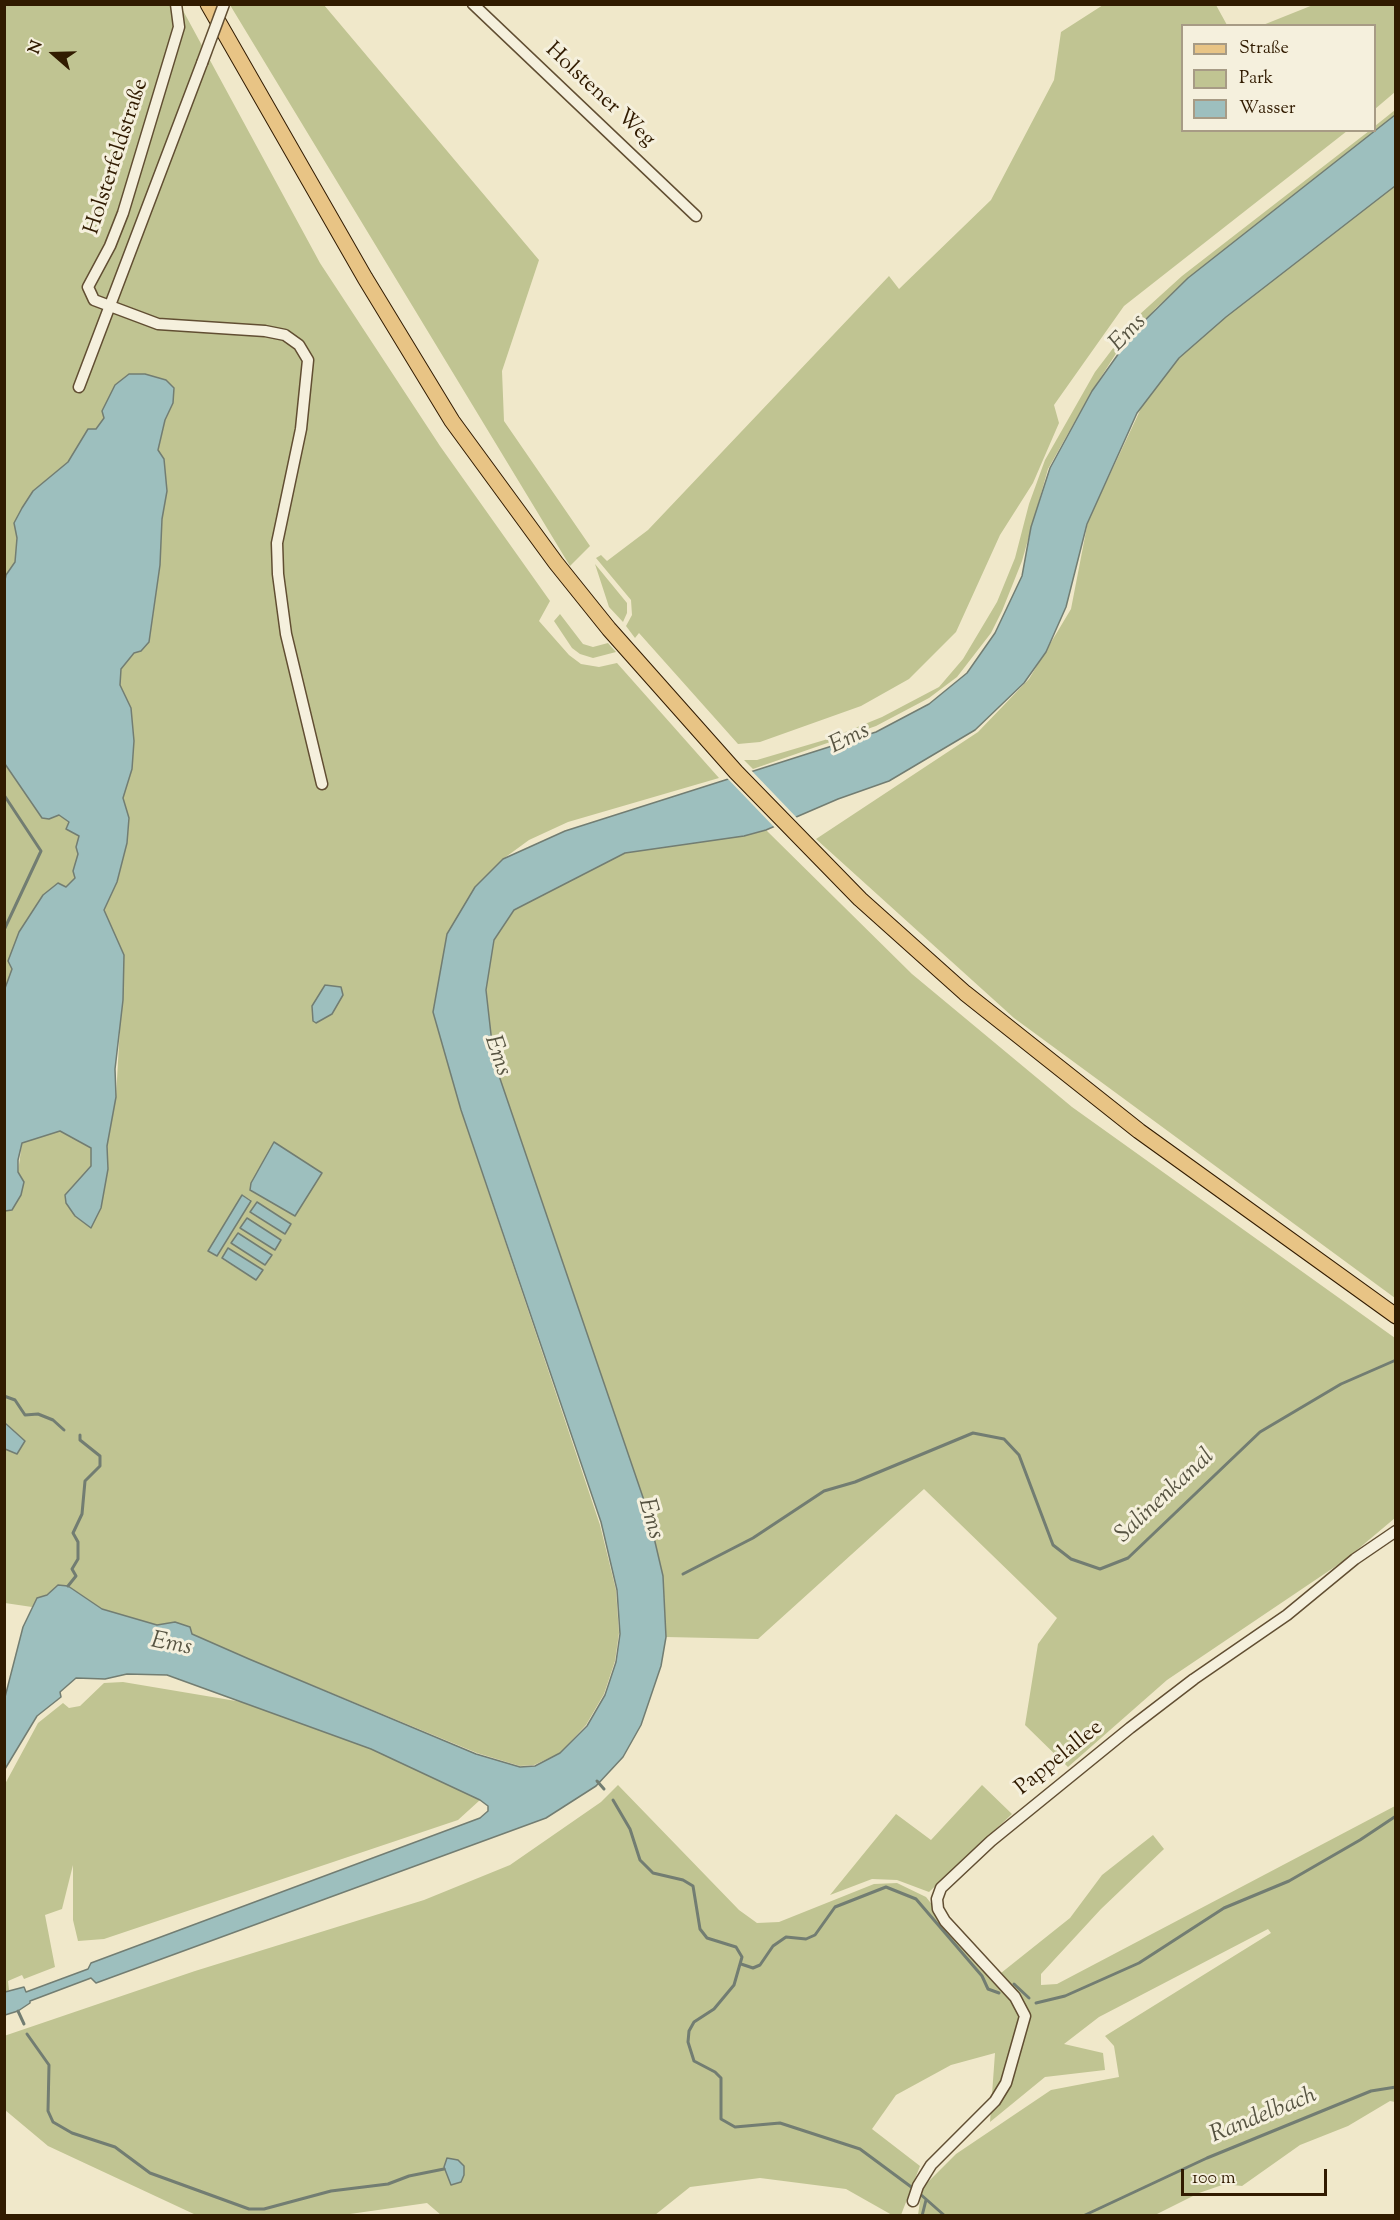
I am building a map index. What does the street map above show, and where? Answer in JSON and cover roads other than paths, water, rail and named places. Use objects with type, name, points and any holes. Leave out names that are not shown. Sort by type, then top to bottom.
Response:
[{"type":"main road","points":[[208,4],[365,278],[452,420],[516,512],[609,629],[736,772],[843,882],[912,947],[1037,1052],[1139,1131],[1395,1316]]},
{"type":"street","name":"Holsterfeldstraße","points":[[110,307],[94,300],[88,287],[110,246],[123,213],[179,27],[176,4]]},
{"type":"street","points":[[79,387],[224,4]]},
{"type":"street","name":"Holstener Weg","points":[[474,4],[696,216]]},
{"type":"street","points":[[110,307],[158,324],[265,331],[285,335],[299,345],[308,360],[301,429],[277,543],[278,574],[286,634],[322,784]]},
{"type":"street","name":"Pappelallee","points":[[913,2201],[918,2186],[931,2165],[995,2101],[1006,2083],[1025,2016],[1015,1997],[945,1921],[938,1909],[937,1899],[941,1888],[991,1841],[1121,1735],[1194,1679],[1287,1615],[1355,1558],[1395,1532]]},
{"type":"water","name":"Ems","points":[[1395,115],[1395,186],[1226,317],[1179,358],[1137,413],[1087,524],[1066,607],[1046,652],[1024,683],[975,730],[889,781],[838,799],[766,830],[744,836],[625,853],[514,910],[494,940],[486,990],[494,1061],[648,1512],[663,1576],[666,1637],[661,1666],[641,1725],[623,1757],[596,1786],[546,1818],[96,1983],[91,1978],[30,2001],[18,2011],[5,2015],[5,1992],[24,1987],[26,1992],[88,1969],[91,1963],[480,1818],[488,1811],[488,1806],[480,1800],[371,1749],[167,1675],[127,1674],[105,1679],[76,1678],[60,1692],[61,1697],[37,1716],[5,1769],[5,1697],[23,1627],[37,1598],[47,1595],[58,1585],[68,1586],[102,1609],[157,1625],[175,1622],[190,1627],[192,1634],[249,1659],[476,1754],[520,1767],[535,1766],[560,1753],[587,1726],[605,1695],[616,1662],[620,1634],[617,1590],[601,1522],[461,1110],[433,1012],[447,934],[475,887],[503,859],[565,831],[876,732],[929,704],[967,673],[995,633],[1022,576],[1031,527],[1050,468],[1092,391],[1136,329],[1188,278]]},
{"type":"water","points":[[129,374],[145,374],[166,380],[174,388],[173,403],[165,420],[158,450],[164,459],[167,491],[162,519],[160,565],[149,642],[141,651],[134,653],[121,669],[120,685],[131,708],[134,741],[132,769],[123,798],[129,818],[127,843],[117,882],[104,910],[124,955],[123,1000],[115,1069],[116,1097],[107,1146],[108,1169],[101,1208],[91,1228],[75,1216],[66,1203],[65,1195],[91,1166],[91,1148],[60,1131],[22,1143],[18,1160],[18,1172],[24,1182],[21,1195],[12,1210],[5,1211],[4,991],[12,969],[8,961],[19,932],[43,895],[58,883],[66,887],[75,878],[73,871],[78,854],[76,847],[79,836],[66,829],[69,822],[59,815],[49,819],[42,818],[5,764],[4,585],[6,575],[15,562],[17,538],[14,523],[22,508],[33,491],[68,462],[88,429],[96,429],[104,418],[102,411],[115,385]]},
{"type":"water","points":[[325,985],[341,987],[343,995],[332,1014],[316,1023],[313,1021],[312,1006]]},
{"type":"water","points":[[274,1142],[322,1173],[295,1216],[250,1190],[251,1183]]},
{"type":"water","points":[[242,1195],[251,1201],[217,1256],[208,1251]]},
{"type":"water","points":[[257,1202],[291,1224],[285,1234],[250,1212]]},
{"type":"water","points":[[247,1218],[281,1240],[275,1250],[240,1228]]},
{"type":"water","points":[[238,1233],[272,1255],[265,1265],[231,1243]]},
{"type":"water","points":[[228,1248],[263,1270],[256,1280],[222,1258]]},
{"type":"water","points":[[4,1422],[25,1441],[17,1454],[5,1449]]},
{"type":"water","points":[[447,2158],[458,2160],[464,2166],[461,2182],[451,2185],[444,2167]]},
{"type":"waterway","points":[[4,795],[41,851],[4,930]]},
{"type":"waterway","name":"Salinenkanal","points":[[683,1574],[753,1538],[824,1491],[855,1482],[973,1433],[1004,1439],[1019,1455],[1053,1545],[1071,1559],[1100,1569],[1128,1558],[1260,1432],[1341,1384],[1396,1360]]},
{"type":"waterway","points":[[4,1396],[15,1400],[25,1415],[38,1414],[53,1420],[64,1430]]},
{"type":"waterway","points":[[68,1586],[76,1576],[72,1569],[78,1559],[78,1542],[73,1533],[82,1514],[85,1481],[100,1466],[100,1456],[80,1440],[80,1435]]},
{"type":"waterway","name":"Randelbach","points":[[597,1781],[604,1789]]},
{"type":"waterway","name":"Randelbach","points":[[613,1800],[630,1829],[640,1860],[653,1873],[683,1880],[693,1886],[700,1929],[707,1938],[736,1947],[742,1957],[734,1985],[714,2009],[694,2022],[689,2031],[688,2042],[694,2061],[715,2072],[721,2078],[721,2119],[735,2127],[780,2123],[860,2149],[914,2189]]},
{"type":"waterway","points":[[1036,2003],[1065,1996],[1139,1963],[1224,1908],[1289,1881],[1360,1840],[1396,1816]]},
{"type":"waterway","points":[[741,1964],[753,1968],[760,1965],[773,1946],[786,1937],[806,1939],[815,1935],[835,1907],[886,1887],[916,1899],[982,1976],[988,1989],[999,1993]]},
{"type":"waterway","points":[[1014,1984],[1029,1998]]},
{"type":"waterway","points":[[18,2011],[24,2024]]},
{"type":"waterway","points":[[27,2034],[49,2065],[48,2111],[53,2122],[72,2133],[115,2147],[150,2173],[249,2209],[264,2209],[331,2191],[388,2184],[409,2176],[444,2169]]},
{"type":"waterway","name":"Randelbach","points":[[1083,2216],[1207,2158],[1371,2091],[1396,2087]]},
{"type":"waterway","name":"Randelbach","points":[[919,2193],[945,2216]]},
{"type":"waterway","points":[[922,2216],[926,2200]]}]
